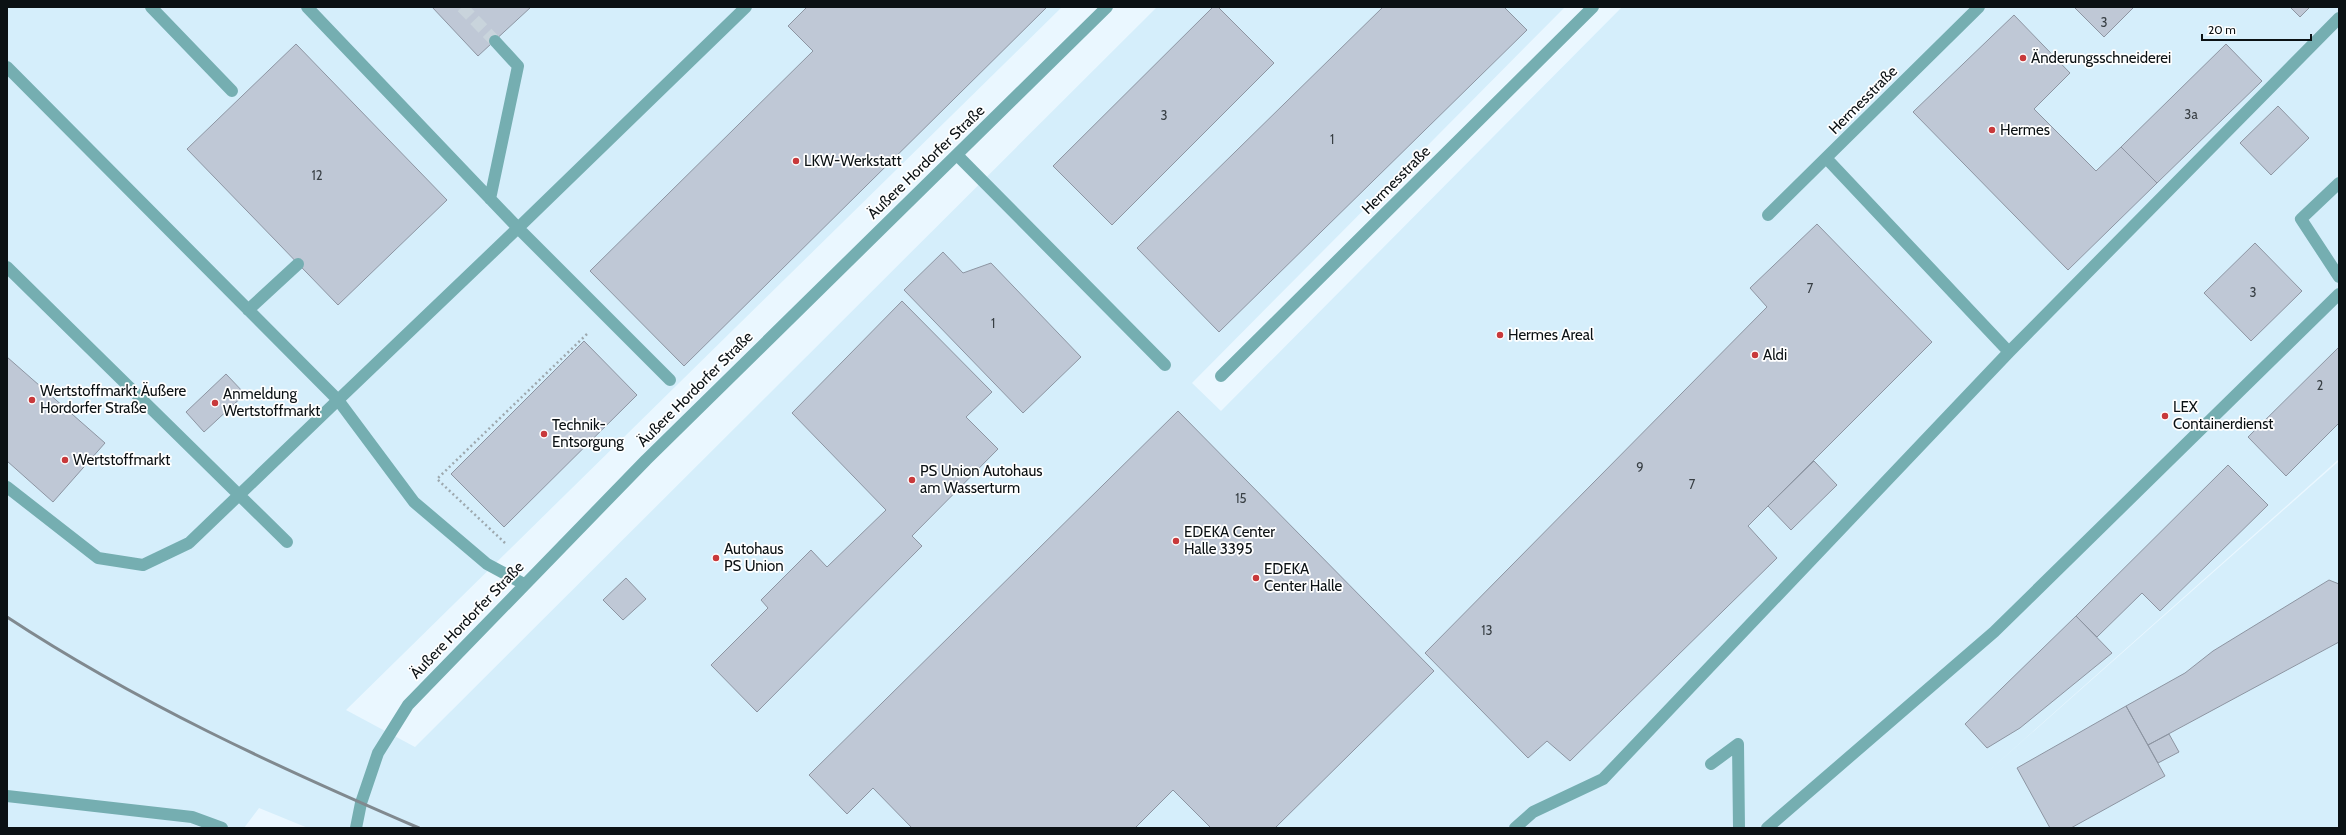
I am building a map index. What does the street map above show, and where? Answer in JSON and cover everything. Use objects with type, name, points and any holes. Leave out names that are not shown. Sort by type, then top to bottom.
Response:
[{"type":"street","points":[[151,7],[232,91]]},
{"type":"street","points":[[307,7],[490,200],[670,380]]},
{"type":"street","points":[[7,487],[98,558],[143,565],[189,543],[746,7]]},
{"type":"street","name":"Äußere Hordorfer Straße","points":[[356,828],[362,803],[378,753],[408,705],[536,572],[1107,7]]},
{"type":"street","name":"Hermesstraße","points":[[1221,376],[1593,7]]},
{"type":"street","name":"Hermesstraße","points":[[1768,215],[1827,159],[1979,7]]},
{"type":"street","points":[[1515,828],[1532,812],[1603,779],[2009,352],[2339,18]]},
{"type":"street","points":[[490,200],[518,66],[495,41]]},
{"type":"street","points":[[7,67],[338,400],[414,502],[487,564],[524,584]]},
{"type":"street","points":[[956,155],[1165,365]]},
{"type":"street","points":[[1827,159],[2009,352]]},
{"type":"street","points":[[2339,183],[2301,219],[2339,277]]},
{"type":"street","points":[[248,310],[298,264]]},
{"type":"street","points":[[7,267],[238,497],[287,542]]},
{"type":"street","points":[[1767,828],[1994,632],[2339,294]]},
{"type":"street","points":[[1711,764],[1738,744],[1738,828]]},
{"type":"street","points":[[7,796],[192,817],[222,828]]},
{"type":"path","points":[[536,572],[437,479],[606,316]]},
{"type":"shaded area","points":[[7,7],[1062,7],[346,710],[415,747],[1157,7],[1565,7],[1192,383],[1221,411],[1622,7],[2339,7],[2339,459],[1983,776],[2339,461],[2339,828],[308,828],[259,808],[244,828],[7,828]]},
{"type":"building","points":[[432,7],[531,7],[478,56]]},
{"type":"building","name":"LKW-Werkstatt","points":[[807,7],[1047,7],[684,366],[590,271],[813,51],[788,26]]},
{"type":"building","points":[[1213,7],[1218,7],[1274,63],[1112,225],[1053,166]]},
{"type":"building","points":[[1383,7],[1504,7],[1527,30],[1219,332],[1137,248]]},
{"type":"building","points":[[2074,7],[2134,7],[2104,37]]},
{"type":"building","points":[[2290,7],[2310,7],[2300,17]]},
{"type":"building","name":"Hermes","points":[[2014,15],[2070,73],[2034,109],[2096,171],[2121,147],[2157,183],[2068,270],[1913,112]]},
{"type":"building","points":[[296,44],[447,200],[338,305],[187,149]]},
{"type":"building","points":[[2226,44],[2262,81],[2157,183],[2121,147]]},
{"type":"building","points":[[2278,106],[2309,138],[2271,175],[2240,143]]},
{"type":"building","points":[[1817,224],[1932,342],[1748,526],[1777,558],[1570,761],[1547,741],[1528,758],[1425,653],[1767,307],[1750,288]]},
{"type":"building","points":[[2255,243],[2302,291],[2251,341],[2204,293]]},
{"type":"building","points":[[943,252],[963,273],[991,263],[1081,357],[1023,413],[904,290]]},
{"type":"building","name":"PS Union Autohaus am Wasserturm","points":[[902,301],[992,392],[966,417],[998,449],[912,536],[922,546],[757,712],[711,665],[768,608],[761,600],[811,550],[827,567],[886,510],[792,413]]},
{"type":"building","name":"Technik- Entsorgung","points":[[584,341],[637,395],[504,527],[451,474]]},
{"type":"building","points":[[2339,347],[2339,423],[2286,476],[2248,437]]},
{"type":"building","name":"Wertstoffmarkt Äußere Hordorfer Straße","points":[[7,357],[105,443],[53,502],[7,461]]},
{"type":"building","name":"Anmeldung Wertstoffmarkt","points":[[226,374],[245,394],[204,432],[186,412]]},
{"type":"building","name":"EDEKA Center Halle 3395","points":[[1178,411],[1434,671],[1275,828],[1211,828],[1173,790],[1135,828],[912,828],[873,788],[847,814],[809,775]]},
{"type":"building","points":[[1814,461],[1837,485],[1791,530],[1768,506]]},
{"type":"building","points":[[2228,465],[2268,505],[2160,611],[2142,593],[2097,637],[2076,616]]},
{"type":"building","points":[[626,578],[646,599],[623,620],[603,600]]},
{"type":"building","points":[[2329,580],[2339,584],[2339,642],[2148,745],[2126,706],[2185,673],[2213,651]]},
{"type":"building","points":[[2076,616],[2112,653],[2020,728],[1987,748],[1965,724]]},
{"type":"building","points":[[2126,706],[2165,776],[2071,828],[2050,828],[2017,768]]},
{"type":"building","points":[[2169,734],[2179,752],[2158,763],[2148,745]]},
{"type":"tunnel","points":[[462,7],[495,41]]},
{"type":"railway","points":[[7,617],[106,677],[208,732],[260,757],[419,828]]},
{"type":"place","name":"Änderungsschneiderei","points":[[2023,58]]},
{"type":"place","name":"Hermes","points":[[1992,130]]},
{"type":"place","name":"LKW-Werkstatt","points":[[796,161]]},
{"type":"place","name":"Hermes Areal","points":[[1500,335]]},
{"type":"place","name":"Aldi","points":[[1755,355]]},
{"type":"place","name":"Wertstoffmarkt Äußere Hordorfer Straße","points":[[32,400]]},
{"type":"place","name":"Anmeldung Wertstoffmarkt","points":[[215,403]]},
{"type":"place","name":"LEX Containerdienst","points":[[2165,416]]},
{"type":"place","name":"Technik- Entsorgung","points":[[544,434]]},
{"type":"place","name":"Wertstoffmarkt","points":[[65,460]]},
{"type":"place","name":"PS Union Autohaus am Wasserturm","points":[[912,480]]},
{"type":"place","name":"EDEKA Center Halle 3395","points":[[1176,541]]},
{"type":"place","name":"Autohaus PS Union","points":[[716,558]]},
{"type":"place","name":"EDEKA Center Halle","points":[[1256,578]]}]
